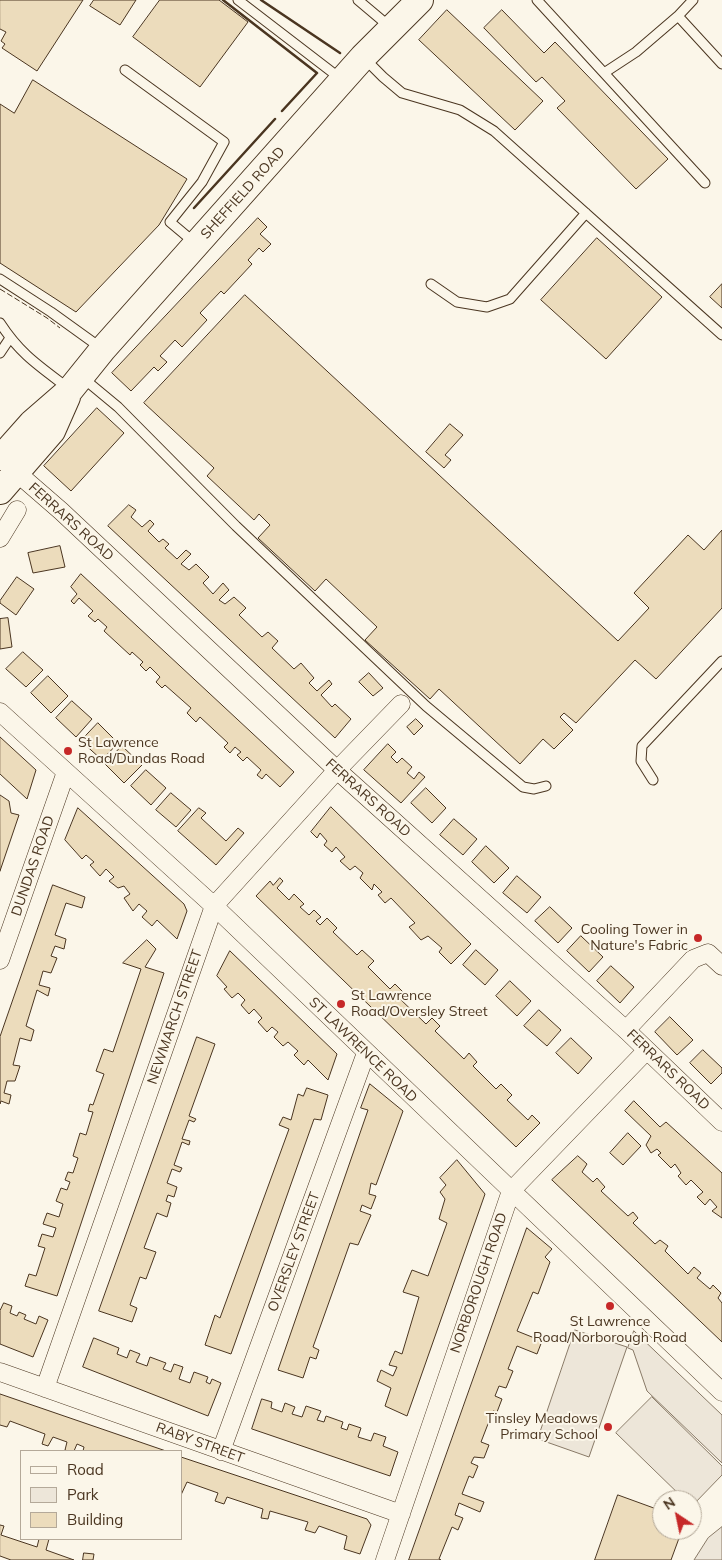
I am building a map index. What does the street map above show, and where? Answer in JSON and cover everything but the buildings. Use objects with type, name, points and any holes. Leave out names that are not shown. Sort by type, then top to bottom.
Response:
[{"type":"main road","name":"SHEFFIELD ROAD","points":[[4,472],[9,449],[32,423],[76,383],[103,349],[363,57],[420,0]]},
{"type":"street","name":"FERRARS ROAD","points":[[4,472],[61,511],[337,770],[626,1030],[722,1122]]},
{"type":"street","points":[[0,538],[17,510]]},
{"type":"street","name":"NEWMARCH STREET","points":[[45,1388],[214,906],[337,770],[400,704]]},
{"type":"street","name":"ST LAWRENCE ROAD","points":[[0,712],[214,906],[722,1392]]},
{"type":"street","name":"DUNDAS ROAD","points":[[0,960],[66,772]]},
{"type":"street","points":[[626,1030],[693,959],[708,953],[722,966]]},
{"type":"street","name":"NORBOROUGH ROAD","points":[[385,1560],[511,1191],[647,1050]]},
{"type":"street","name":"OVERSLEY STREET","points":[[221,1451],[366,1053]]},
{"type":"street","name":"RABY STREET","points":[[0,1372],[401,1514]]},
{"type":"lane","points":[[238,0],[343,81]]},
{"type":"lane","points":[[358,0],[391,29]]},
{"type":"lane","points":[[604,73],[636,52],[678,16],[693,0]]},
{"type":"lane","points":[[543,2],[604,73],[705,183]]},
{"type":"lane","points":[[678,16],[722,64]]},
{"type":"lane","points":[[363,57],[402,94],[460,110],[494,130],[722,335]]},
{"type":"lane","points":[[125,70],[224,142],[202,182],[170,222],[197,245]]},
{"type":"lane","points":[[431,284],[457,302],[487,307],[510,299],[586,213]]},
{"type":"lane","points":[[0,280],[51,312],[103,349]]},
{"type":"lane","points":[[0,323],[25,355],[118,407],[236,526],[426,706],[523,786],[534,789],[546,786]]},
{"type":"lane","points":[[0,352],[10,338]]},
{"type":"lane","points":[[652,780],[641,761],[642,746],[722,661]]},
{"type":"green space","points":[[575,1330],[627,1347],[589,1457],[538,1439]]},
{"type":"green space","points":[[634,1331],[722,1415],[722,1463],[647,1391],[633,1350],[628,1348]]},
{"type":"green space","points":[[652,1397],[722,1466],[722,1475],[702,1496],[702,1490],[675,1490],[616,1433]]},
{"type":"green space","points":[[722,1527],[722,1560],[694,1560],[708,1538]]},
{"type":"fence","points":[[0,289],[60,328]]},
{"type":"wall","points":[[223,0],[317,73],[282,111]]},
{"type":"wall","points":[[261,0],[340,53]]},
{"type":"wall","points":[[194,208],[275,119]]},
{"type":"place","name":"St Lawrence Road/Dundas Road","points":[[68,751]]},
{"type":"place","name":"Cooling Tower in Nature's Fabric","points":[[698,938]]},
{"type":"place","name":"St Lawrence Road/Oversley Street","points":[[341,1004]]},
{"type":"place","name":"St Lawrence Road/Norborough Road","points":[[610,1306]]},
{"type":"place","name":"Tinsley Meadows Primary School","points":[[608,1427]]}]
